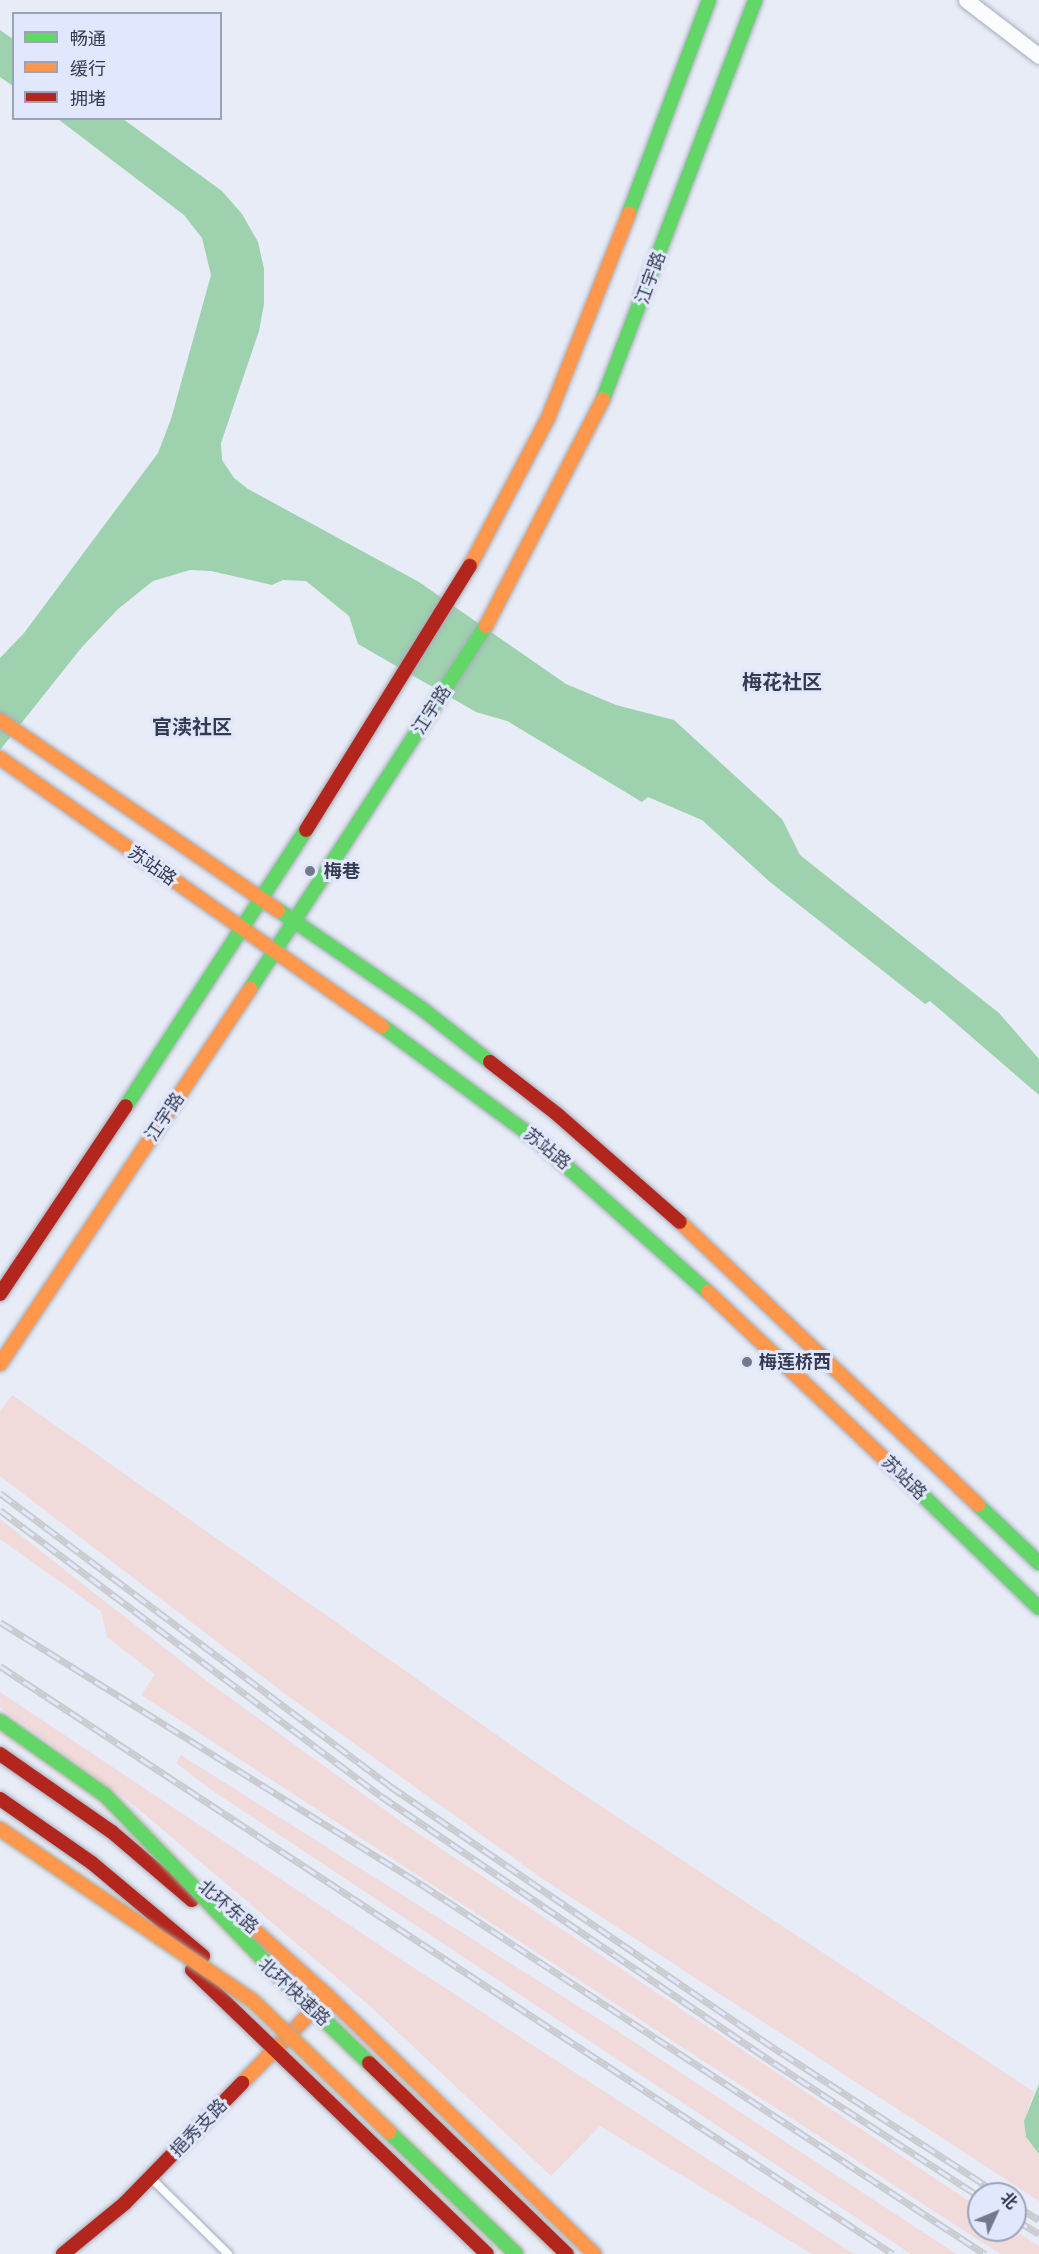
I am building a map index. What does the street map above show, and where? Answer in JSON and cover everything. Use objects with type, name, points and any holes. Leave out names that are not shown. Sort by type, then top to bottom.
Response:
[{"type":"main road","points":[[0,1294],[243,930],[453,593],[503,506],[577,352],[709,0]]},
{"type":"main road","name":"江宇路","points":[[0,1364],[275,951],[491,618],[586,437],[616,369],[755,0]]},
{"type":"main road","name":"苏站路","points":[[0,720],[262,900],[295,920],[430,1016],[558,1115],[650,1194],[1039,1563]]},
{"type":"main road","name":"苏站路","points":[[0,758],[275,951],[526,1132],[587,1182],[775,1352],[1039,1608]]},
{"type":"main road","points":[[0,1721],[105,1796],[279,1976]]},
{"type":"main road","name":"北环东路","points":[[0,1731],[81,1788],[235,1912],[328,1996],[594,2254]]},
{"type":"main road","name":"北环快速路","points":[[0,1754],[112,1832],[279,1976],[567,2254]]},
{"type":"main road","name":"北环快速路","points":[[0,1799],[108,1875],[253,2001],[516,2254]]},
{"type":"main road","points":[[0,1820],[136,1920],[276,2050],[487,2254]]},
{"type":"main road","points":[[0,1829],[253,2001]]},
{"type":"main road","name":"挹秀支路","points":[[63,2254],[83,2248],[328,1996]]},
{"type":"street","points":[[966,0],[1039,56]]},
{"type":"lane","points":[[151,2178],[228,2254]]},
{"type":"shaded area","points":[[0,30],[12,38],[12,85],[0,77]]},
{"type":"shaded area","points":[[59,120],[124,120],[222,191],[242,214],[258,242],[264,269],[264,304],[259,331],[221,443],[222,460],[234,478],[248,489],[419,582],[566,684],[616,705],[674,720],[782,819],[800,855],[999,1013],[1039,1059],[1039,1095],[930,1001],[925,1004],[770,882],[702,820],[648,797],[642,802],[507,721],[476,712],[358,644],[349,616],[306,581],[283,580],[272,585],[211,571],[190,570],[153,581],[118,609],[82,647],[0,750],[0,658],[24,633],[158,453],[171,419],[211,275],[202,238],[184,215]]},
{"type":"shaded area","points":[[12,1395],[564,1782],[1034,2092],[1024,2121],[1026,2137],[1039,2154],[1039,2201],[1027,2193],[1027,2182],[1010,2182],[543,1879],[284,1693],[0,1476],[0,1412]]},
{"type":"shaded area","points":[[0,1519],[204,1679],[407,1826],[967,2200],[967,2233],[141,1695],[155,1674],[107,1637],[101,1611],[0,1539]]},
{"type":"shaded area","points":[[0,1692],[405,1962],[854,2254],[812,2254],[600,2126],[551,2176],[370,2006],[129,1801],[0,1707]]},
{"type":"shaded area","points":[[181,1755],[608,2025],[956,2254],[911,2254],[210,1789],[176,1763]]},
{"type":"shaded area","points":[[1039,2084],[1039,2154],[1026,2137],[1024,2121]]},
{"type":"shaded area","points":[[1027,2238],[1039,2246],[1039,2254],[1000,2254],[982,2242],[1027,2242]]},
{"type":"railway","points":[[0,1493],[390,1786],[782,2053],[981,2182]]},
{"type":"railway","points":[[0,1510],[381,1796],[774,2063],[967,2188]]},
{"type":"railway","points":[[0,1622],[421,1884],[985,2254]]},
{"type":"railway","points":[[0,1666],[893,2254]]},
{"type":"railway","points":[[1027,2212],[1039,2220]]},
{"type":"railway","points":[[1027,2226],[1039,2234]]},
{"type":"traffic: fast","points":[[629,213],[709,0]]},
{"type":"traffic: fast","points":[[603,399],[755,0]]},
{"type":"traffic: fast","points":[[250,989],[486,626]]},
{"type":"traffic: fast","points":[[126,1106],[306,830]]},
{"type":"traffic: fast","points":[[278,910],[421,1008],[490,1062]]},
{"type":"traffic: fast","points":[[382,1026],[536,1139],[708,1292]]},
{"type":"traffic: fast","points":[[913,1486],[1039,1608]]},
{"type":"traffic: fast","points":[[978,1505],[1039,1563]]},
{"type":"traffic: fast","points":[[0,1721],[105,1795],[279,1976],[369,2063]]},
{"type":"traffic: fast","points":[[389,2132],[516,2254]]},
{"type":"traffic: slow","points":[[470,566],[548,418],[629,213]]},
{"type":"traffic: slow","points":[[486,626],[603,399]]},
{"type":"traffic: slow","points":[[0,720],[278,910]]},
{"type":"traffic: slow","points":[[0,758],[382,1026]]},
{"type":"traffic: slow","points":[[0,1364],[250,989]]},
{"type":"traffic: slow","points":[[680,1222],[978,1505]]},
{"type":"traffic: slow","points":[[708,1292],[913,1486]]},
{"type":"traffic: slow","points":[[0,1829],[253,2001],[389,2132]]},
{"type":"traffic: slow","points":[[223,1902],[328,1996],[594,2254]]},
{"type":"traffic: slow","points":[[242,2083],[324,1999]]},
{"type":"traffic: jam","points":[[306,830],[470,566]]},
{"type":"traffic: jam","points":[[490,1062],[558,1115],[680,1222]]},
{"type":"traffic: jam","points":[[0,1294],[126,1106]]},
{"type":"traffic: jam","points":[[0,1754],[112,1832],[192,1900]]},
{"type":"traffic: jam","points":[[0,1799],[92,1863],[203,1956]]},
{"type":"traffic: jam","points":[[192,1970],[487,2254]]},
{"type":"traffic: jam","points":[[369,2063],[567,2254]]},
{"type":"traffic: jam","points":[[63,2254],[125,2203],[242,2083]]},
{"type":"place","name":"梅巷","points":[[310,871]]},
{"type":"place","name":"梅莲桥西","points":[[747,1362]]},
{"type":"district","name":"梅花社区","points":[[782,682]]},
{"type":"district","name":"官渎社区","points":[[192,727]]}]
